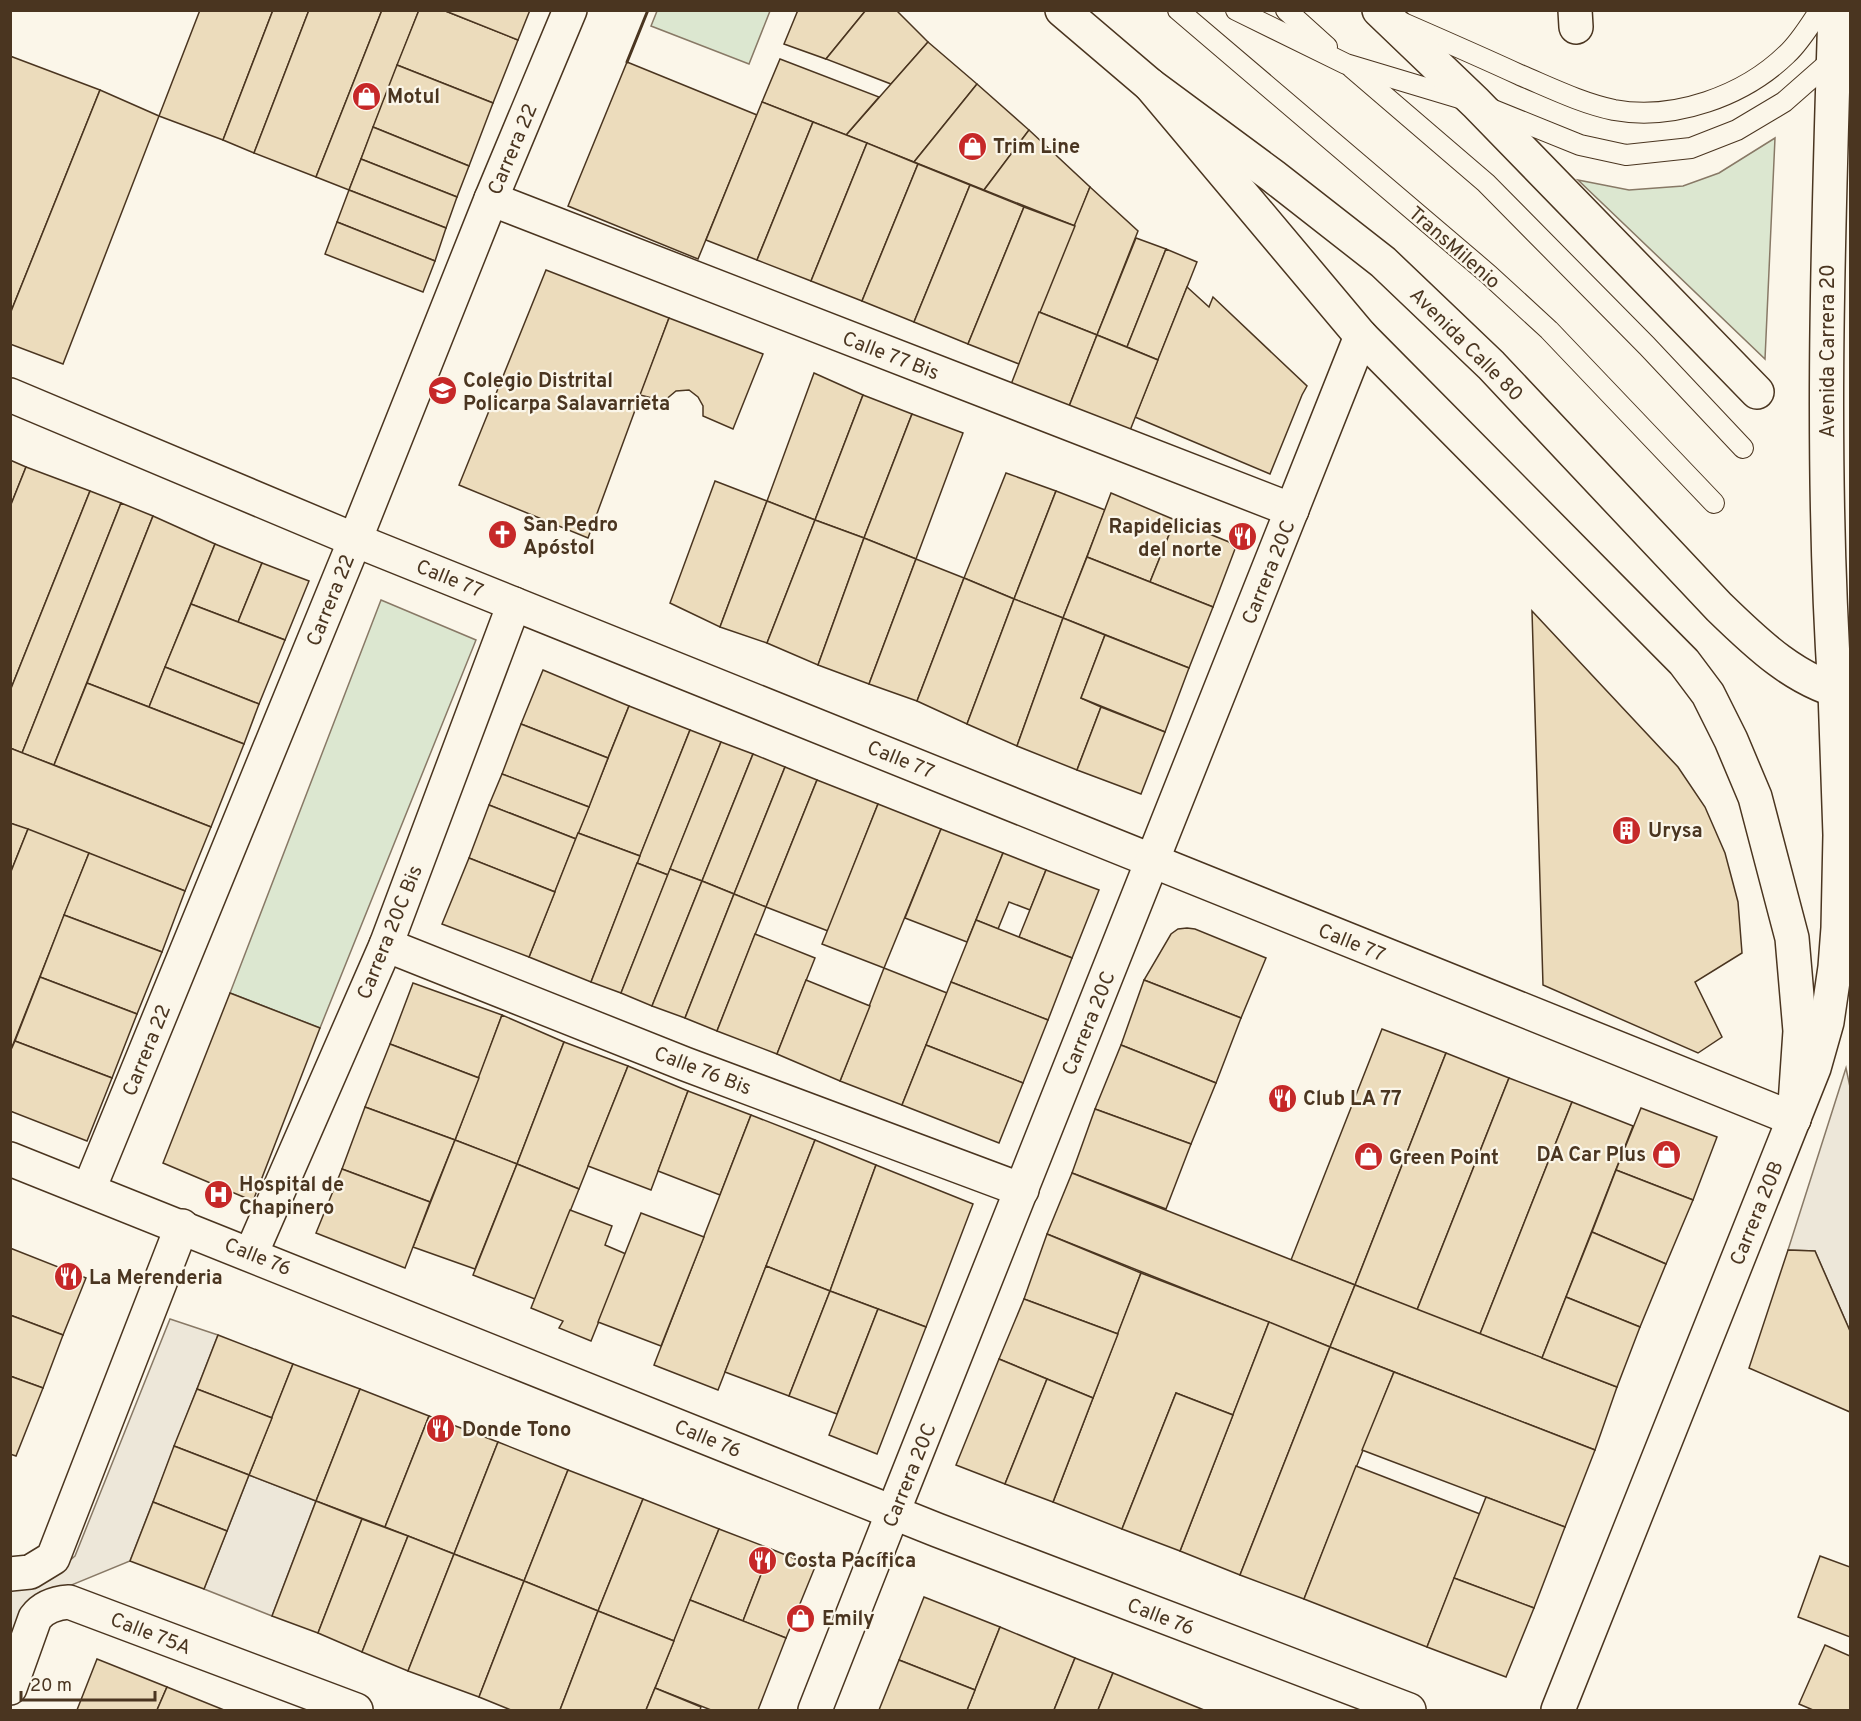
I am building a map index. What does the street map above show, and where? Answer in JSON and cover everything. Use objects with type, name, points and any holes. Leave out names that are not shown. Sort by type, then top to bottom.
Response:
[{"type":"main road","name":"Carrera 22","points":[[89,1189],[570,10]]},
{"type":"main road","name":"Avenida Calle 80","points":[[1062,10],[1150,85],[1273,176],[1383,262],[1491,365],[1738,626],[1785,666],[1843,693]]},
{"type":"main road","name":"Avenida Carrera 20","points":[[1836,10],[1842,52],[1828,242],[1825,422],[1832,643],[1843,693]]},
{"type":"main road","points":[[1378,12],[1476,103],[1757,392]]},
{"type":"main road","points":[[1150,85],[1361,336],[1684,662],[1708,694],[1731,740],[1755,797],[1792,938],[1800,1031],[1794,1119]]},
{"type":"main road","name":"Calle 77 Bis","points":[[491,199],[1292,510]]},
{"type":"main road","name":"Carrera 20C","points":[[815,1710],[1361,336]]},
{"type":"main road","name":"Calle 77","points":[[10,394],[355,540],[1794,1119]]},
{"type":"main road","name":"Carrera 20C Bis","points":[[251,1254],[386,945],[514,604]]},
{"type":"main road","name":"Carrera 20B","points":[[1558,1710],[1814,1068],[1827,1022],[1838,928],[1843,693]]},
{"type":"main road","name":"Calle 76 Bis","points":[[386,945],[686,1064],[1022,1190]]},
{"type":"main road","name":"Calle 76","points":[[10,1159],[893,1512],[1409,1710]]},
{"type":"main road","points":[[20,1573],[53,1558],[182,1226]]},
{"type":"main road","name":"Calle 75A","points":[[10,1688],[35,1618],[47,1607],[59,1602],[69,1602],[356,1710]]},
{"type":"lane","name":"TransMilenio","points":[[1178,10],[1497,282],[1549,330],[1714,503]]},
{"type":"lane","points":[[1236,10],[1346,64],[1476,103],[1581,145],[1626,155],[1691,148],[1737,130],[1784,102],[1842,52]]},
{"type":"lane","points":[[1286,10],[1486,183],[1647,346],[1743,448]]},
{"type":"lane","points":[[1378,12],[1576,99],[1615,110],[1646,112],[1688,107],[1710,100],[1760,76],[1788,54],[1820,10]]},
{"type":"green space","points":[[657,10],[770,11],[749,64],[651,26]]},
{"type":"green space","points":[[1775,138],[1765,359],[1578,180],[1629,190],[1683,186],[1719,173]]},
{"type":"green space","points":[[381,600],[476,640],[320,1028],[230,993]]},
{"type":"shaded area","points":[[1846,1068],[1850,1087],[1850,1331],[1815,1251],[1788,1250]]},
{"type":"shaded area","points":[[170,1319],[218,1335],[130,1561],[47,1595],[11,1643],[11,1589],[60,1568],[75,1556]]},
{"type":"shaded area","points":[[249,1475],[316,1501],[272,1616],[204,1589]]},
{"type":"building","points":[[200,10],[273,10],[223,140],[159,116]]},
{"type":"building","points":[[273,10],[309,10],[254,153],[223,140]]},
{"type":"building","points":[[309,10],[382,10],[316,177],[254,153]]},
{"type":"building","name":"Motul","points":[[382,10],[419,10],[349,190],[316,177]]},
{"type":"building","points":[[419,10],[443,10],[518,40],[493,103],[397,65]]},
{"type":"building","points":[[443,10],[530,10],[518,40]]},
{"type":"building","points":[[798,10],[866,10],[826,59],[784,44]]},
{"type":"building","points":[[866,10],[896,10],[928,42],[891,84],[826,59]]},
{"type":"building","points":[[928,42],[977,84],[914,162],[846,135]]},
{"type":"building","points":[[10,56],[100,90],[10,314]]},
{"type":"building","points":[[780,59],[879,97],[846,135],[762,102]]},
{"type":"building","points":[[627,62],[757,115],[698,259],[568,206]]},
{"type":"building","points":[[397,65],[493,103],[469,166],[373,127]]},
{"type":"building","name":"Trim Line","points":[[977,84],[1029,130],[984,190],[914,162]]},
{"type":"building","points":[[100,90],[159,116],[63,364],[10,344],[10,314]]},
{"type":"building","points":[[762,102],[813,122],[757,260],[706,240]]},
{"type":"building","points":[[813,122],[867,143],[811,281],[757,260]]},
{"type":"building","points":[[373,127],[469,166],[457,197],[361,159]]},
{"type":"building","points":[[1029,130],[1090,187],[1075,226],[984,190]]},
{"type":"building","points":[[867,143],[918,164],[862,301],[811,281]]},
{"type":"building","points":[[361,159],[457,197],[446,228],[349,190]]},
{"type":"building","points":[[918,164],[970,185],[914,322],[862,301]]},
{"type":"building","points":[[970,185],[1024,207],[968,344],[914,322]]},
{"type":"building","points":[[1090,187],[1138,231],[1097,335],[1039,312]]},
{"type":"building","points":[[349,190],[446,228],[435,261],[337,222]]},
{"type":"building","points":[[1024,207],[1075,226],[1019,364],[968,344]]},
{"type":"building","points":[[337,222],[435,261],[423,292],[325,254]]},
{"type":"building","points":[[1136,238],[1166,249],[1127,347],[1097,335]]},
{"type":"building","points":[[1166,249],[1197,262],[1158,360],[1127,347]]},
{"type":"building","points":[[546,270],[669,318],[588,538],[459,485]]},
{"type":"building","points":[[1187,287],[1209,307],[1213,297],[1307,386],[1270,474],[1135,417]]},
{"type":"building","points":[[1039,312],[1097,335],[1068,409],[1010,387]]},
{"type":"building","points":[[669,318],[763,354],[733,429],[703,416],[703,406],[698,397],[689,390],[676,391],[664,401],[640,395]]},
{"type":"building","points":[[1097,335],[1158,360],[1129,433],[1068,409]]},
{"type":"building","points":[[814,373],[863,395],[815,520],[767,501]]},
{"type":"building","points":[[863,395],[912,414],[864,538],[815,520]]},
{"type":"building","points":[[912,414],[963,433],[916,559],[864,538]]},
{"type":"building","points":[[10,460],[26,467],[10,507]]},
{"type":"building","points":[[26,467],[90,491],[10,691],[10,507]]},
{"type":"building","points":[[1006,473],[1056,491],[1014,599],[964,578]]},
{"type":"building","points":[[715,481],[767,501],[720,627],[670,603]]},
{"type":"building","points":[[90,491],[121,503],[22,753],[10,748],[10,691]]},
{"type":"building","points":[[1056,491],[1105,510],[1063,618],[1014,599]]},
{"type":"building","points":[[1111,493],[1175,520],[1150,582],[1087,557]]},
{"type":"building","points":[[767,501],[815,520],[767,643],[720,627]]},
{"type":"building","points":[[121,503],[153,516],[54,765],[22,753]]},
{"type":"building","points":[[153,516],[215,544],[149,707],[87,683]]},
{"type":"building","points":[[815,520],[864,538],[818,665],[767,643]]},
{"type":"building","points":[[1175,520],[1229,542],[1235,549],[1213,607],[1150,582]]},
{"type":"building","points":[[864,538],[916,559],[869,684],[818,665]]},
{"type":"building","points":[[215,544],[262,563],[238,622],[191,604]]},
{"type":"building","points":[[1087,557],[1213,607],[1189,668],[1063,618]]},
{"type":"building","points":[[916,559],[964,578],[917,701],[869,684]]},
{"type":"building","points":[[262,563],[309,581],[285,640],[238,622]]},
{"type":"building","points":[[964,578],[1014,599],[967,724],[917,701]]},
{"type":"building","points":[[1014,599],[1063,618],[1017,746],[967,724]]},
{"type":"building","points":[[191,604],[285,640],[259,704],[165,667]]},
{"type":"building","name":"Urysa","points":[[1532,611],[1678,767],[1705,807],[1725,853],[1738,902],[1742,953],[1695,982],[1722,1037],[1698,1053],[1543,985]]},
{"type":"building","points":[[1063,618],[1105,635],[1081,698],[1101,707],[1077,770],[1017,746]]},
{"type":"building","points":[[1105,635],[1189,668],[1165,732],[1081,698]]},
{"type":"building","points":[[165,667],[259,704],[244,744],[149,707]]},
{"type":"building","points":[[543,670],[629,706],[608,758],[521,724]]},
{"type":"building","points":[[87,683],[244,744],[211,827],[54,765]]},
{"type":"building","points":[[629,706],[690,730],[640,856],[578,833]]},
{"type":"building","points":[[1101,707],[1165,732],[1141,794],[1077,770]]},
{"type":"building","points":[[521,724],[608,758],[589,807],[502,774]]},
{"type":"building","points":[[690,730],[721,742],[668,875],[637,863]]},
{"type":"building","points":[[721,742],[753,754],[702,881],[670,869]]},
{"type":"building","points":[[10,748],[211,827],[185,891],[10,823]]},
{"type":"building","points":[[753,754],[785,767],[734,894],[702,881]]},
{"type":"building","points":[[785,767],[817,780],[766,907],[734,894]]},
{"type":"building","points":[[502,774],[589,807],[576,839],[489,805]]},
{"type":"building","points":[[817,780],[878,804],[828,931],[766,907]]},
{"type":"building","points":[[878,804],[941,829],[884,968],[822,944]]},
{"type":"building","points":[[489,805],[576,839],[555,892],[469,858]]},
{"type":"building","points":[[10,823],[28,829],[10,874]]},
{"type":"building","points":[[28,829],[89,853],[10,1052],[10,874]]},
{"type":"building","points":[[941,829],[1003,853],[967,942],[905,918]]},
{"type":"building","points":[[578,833],[640,856],[591,982],[529,957]]},
{"type":"building","points":[[89,853],[185,891],[162,952],[64,915]]},
{"type":"building","points":[[1003,853],[1046,870],[1030,910],[1009,902],[998,929],[976,920]]},
{"type":"building","points":[[469,858],[555,892],[529,957],[442,924]]},
{"type":"building","points":[[637,863],[668,875],[621,993],[591,982]]},
{"type":"building","points":[[670,869],[702,881],[652,1006],[621,993]]},
{"type":"building","points":[[1046,870],[1099,890],[1072,958],[1019,937]]},
{"type":"building","points":[[702,881],[734,894],[685,1018],[652,1006]]},
{"type":"building","points":[[734,894],[766,907],[717,1031],[685,1018]]},
{"type":"building","points":[[64,915],[162,952],[137,1014],[40,977]]},
{"type":"building","points":[[976,920],[1072,958],[1048,1020],[951,982]]},
{"type":"building","points":[[1178,929],[1195,929],[1266,958],[1241,1018],[1144,980],[1171,934]]},
{"type":"building","points":[[755,934],[815,958],[777,1054],[717,1031]]},
{"type":"building","points":[[884,968],[947,993],[902,1105],[840,1081]]},
{"type":"building","points":[[40,977],[137,1014],[112,1078],[15,1041]]},
{"type":"building","points":[[806,980],[870,1006],[840,1081],[777,1054]]},
{"type":"building","points":[[1144,980],[1241,1018],[1216,1083],[1121,1045]]},
{"type":"building","points":[[951,982],[1048,1020],[1023,1083],[926,1045]]},
{"type":"building","points":[[413,983],[502,1015],[479,1078],[390,1044]]},
{"type":"building","points":[[230,993],[320,1028],[253,1201],[163,1163]]},
{"type":"building","points":[[502,1015],[564,1042],[517,1164],[455,1140]]},
{"type":"building","name":"Green Point","points":[[1382,1029],[1446,1053],[1355,1285],[1291,1260]]},
{"type":"building","points":[[15,1041],[112,1078],[87,1141],[10,1111],[10,1052]]},
{"type":"building","points":[[564,1042],[628,1066],[579,1189],[517,1164]]},
{"type":"building","points":[[390,1044],[479,1078],[455,1140],[365,1107]]},
{"type":"building","points":[[926,1045],[1023,1083],[999,1143],[902,1105]]},
{"type":"building","points":[[1121,1045],[1216,1083],[1191,1144],[1095,1109]]},
{"type":"building","points":[[1446,1053],[1509,1078],[1417,1310],[1355,1285]]},
{"type":"building","points":[[628,1066],[688,1091],[651,1190],[588,1166]]},
{"type":"building","points":[[1509,1078],[1572,1102],[1480,1334],[1417,1310]]},
{"type":"building","points":[[688,1091],[751,1115],[720,1195],[658,1171]]},
{"type":"building","points":[[1572,1102],[1633,1126],[1542,1358],[1480,1334]]},
{"type":"building","points":[[365,1107],[455,1140],[430,1202],[342,1169]]},
{"type":"building","name":"DA Car Plus","points":[[1641,1108],[1717,1137],[1693,1200],[1616,1170]]},
{"type":"building","points":[[1095,1109],[1191,1144],[1166,1209],[1072,1173]]},
{"type":"building","points":[[751,1115],[815,1140],[718,1390],[654,1365]]},
{"type":"building","points":[[455,1140],[517,1164],[475,1269],[413,1247]]},
{"type":"building","points":[[815,1140],[876,1165],[830,1291],[766,1266]]},
{"type":"building","points":[[517,1164],[579,1189],[535,1299],[473,1275]]},
{"type":"building","points":[[876,1165],[973,1204],[926,1327],[830,1291]]},
{"type":"building","points":[[342,1169],[430,1202],[405,1268],[316,1233]]},
{"type":"building","points":[[1616,1170],[1693,1200],[1666,1264],[1592,1232]]},
{"type":"building","points":[[1072,1173],[1355,1285],[1330,1347],[1047,1234]]},
{"type":"building","points":[[570,1210],[612,1226],[605,1245],[626,1254],[591,1341],[559,1328],[563,1321],[531,1308]]},
{"type":"building","points":[[641,1213],[704,1237],[661,1346],[598,1322]]},
{"type":"building","points":[[1592,1232],[1666,1264],[1640,1327],[1566,1297]]},
{"type":"building","points":[[1047,1234],[1141,1273],[1118,1334],[1024,1299]]},
{"type":"building","points":[[10,1248],[86,1278],[63,1335],[10,1315]]},
{"type":"building","points":[[1788,1250],[1815,1251],[1850,1331],[1850,1412],[1749,1368]]},
{"type":"building","points":[[766,1266],[830,1291],[789,1396],[725,1372]]},
{"type":"building","points":[[1141,1273],[1269,1322],[1233,1415],[1176,1393],[1122,1529],[1053,1502]]},
{"type":"building","points":[[1355,1285],[1617,1387],[1595,1450],[1330,1347]]},
{"type":"building","points":[[830,1291],[878,1309],[837,1414],[789,1396]]},
{"type":"building","points":[[1566,1297],[1640,1327],[1617,1387],[1542,1358]]},
{"type":"building","points":[[1024,1299],[1118,1334],[1093,1398],[999,1359]]},
{"type":"building","points":[[878,1309],[926,1327],[877,1454],[829,1435]]},
{"type":"building","points":[[10,1315],[63,1335],[43,1388],[10,1376]]},
{"type":"building","points":[[1269,1322],[1330,1347],[1240,1575],[1180,1551]]},
{"type":"building","points":[[218,1335],[293,1364],[272,1418],[197,1389]]},
{"type":"building","points":[[1330,1347],[1394,1372],[1304,1599],[1240,1575]]},
{"type":"building","points":[[999,1359],[1047,1379],[1005,1484],[956,1465]]},
{"type":"building","points":[[293,1364],[360,1389],[316,1501],[249,1475]]},
{"type":"building","points":[[1394,1372],[1595,1450],[1565,1527],[1362,1450]]},
{"type":"building","points":[[10,1376],[43,1388],[16,1456],[10,1454]]},
{"type":"building","points":[[1047,1379],[1093,1398],[1053,1502],[1005,1484]]},
{"type":"building","points":[[197,1389],[272,1418],[249,1475],[174,1446]]},
{"type":"building","points":[[360,1389],[429,1416],[385,1527],[316,1501]]},
{"type":"building","points":[[1176,1393],[1233,1415],[1180,1551],[1122,1529]]},
{"type":"building","points":[[429,1416],[498,1442],[454,1554],[385,1527]]},
{"type":"building","points":[[498,1442],[568,1470],[524,1581],[454,1554]]},
{"type":"building","points":[[174,1446],[249,1475],[227,1531],[153,1502]]},
{"type":"building","points":[[1356,1466],[1480,1514],[1427,1647],[1304,1599]]},
{"type":"building","points":[[568,1470],[643,1499],[598,1611],[524,1581]]},
{"type":"building","points":[[1486,1497],[1565,1527],[1534,1608],[1454,1578]]},
{"type":"building","points":[[643,1499],[719,1529],[674,1641],[598,1611]]},
{"type":"building","points":[[316,1501],[362,1519],[318,1633],[272,1616]]},
{"type":"building","points":[[153,1502],[227,1531],[204,1589],[130,1561]]},
{"type":"building","points":[[362,1519],[408,1536],[362,1652],[318,1633]]},
{"type":"building","points":[[719,1529],[771,1549],[743,1621],[690,1600]]},
{"type":"building","points":[[408,1536],[454,1554],[408,1671],[362,1652]]},
{"type":"building","points":[[771,1549],[815,1567],[786,1638],[743,1621]]},
{"type":"building","points":[[454,1554],[524,1581],[479,1697],[408,1671]]},
{"type":"building","points":[[1820,1556],[1850,1567],[1850,1637],[1798,1617]]},
{"type":"building","points":[[1454,1578],[1534,1608],[1506,1677],[1427,1647]]},
{"type":"building","points":[[524,1581],[598,1611],[560,1710],[511,1710],[479,1697]]},
{"type":"building","points":[[924,1597],[1000,1627],[975,1690],[899,1660]]},
{"type":"building","points":[[690,1600],[786,1638],[758,1710],[711,1710],[655,1688]]},
{"type":"building","points":[[598,1611],[674,1641],[646,1710],[560,1710]]},
{"type":"building","points":[[1000,1627],[1075,1658],[1054,1710],[967,1710]]},
{"type":"building","points":[[1825,1645],[1850,1656],[1850,1710],[1813,1710],[1799,1704]]},
{"type":"building","points":[[1075,1658],[1113,1673],[1098,1710],[1054,1710]]},
{"type":"building","points":[[97,1659],[167,1687],[157,1710],[77,1710]]},
{"type":"building","points":[[899,1660],[975,1690],[967,1710],[879,1710]]},
{"type":"building","points":[[1113,1673],[1204,1710],[1098,1710]]},
{"type":"building","points":[[167,1687],[224,1710],[157,1710]]},
{"type":"building","points":[[655,1688],[701,1707],[700,1710],[646,1710]]},
{"type":"wall","points":[[627,62],[648,10]]},
{"type":"place","name":"Motul","points":[[366,96]]},
{"type":"place","name":"Trim Line","points":[[972,146]]},
{"type":"place","name":"Colegio Distrital Policarpa Salavarrieta","points":[[442,391]]},
{"type":"place","name":"San Pedro Apóstol","points":[[502,535]]},
{"type":"place","name":"Rapidelicias del norte","points":[[1243,537]]},
{"type":"place","name":"Urysa","points":[[1627,830]]},
{"type":"place","name":"Club LA 77","points":[[1282,1098]]},
{"type":"place","name":"DA Car Plus","points":[[1667,1154]]},
{"type":"place","name":"Green Point","points":[[1368,1157]]},
{"type":"place","name":"Hospital de Chapinero","points":[[218,1195]]},
{"type":"place","name":"La Merenderia","points":[[68,1277]]},
{"type":"place","name":"Donde Tono","points":[[441,1429]]},
{"type":"place","name":"Costa Pacífica","points":[[763,1560]]},
{"type":"place","name":"Emily","points":[[801,1618]]}]
